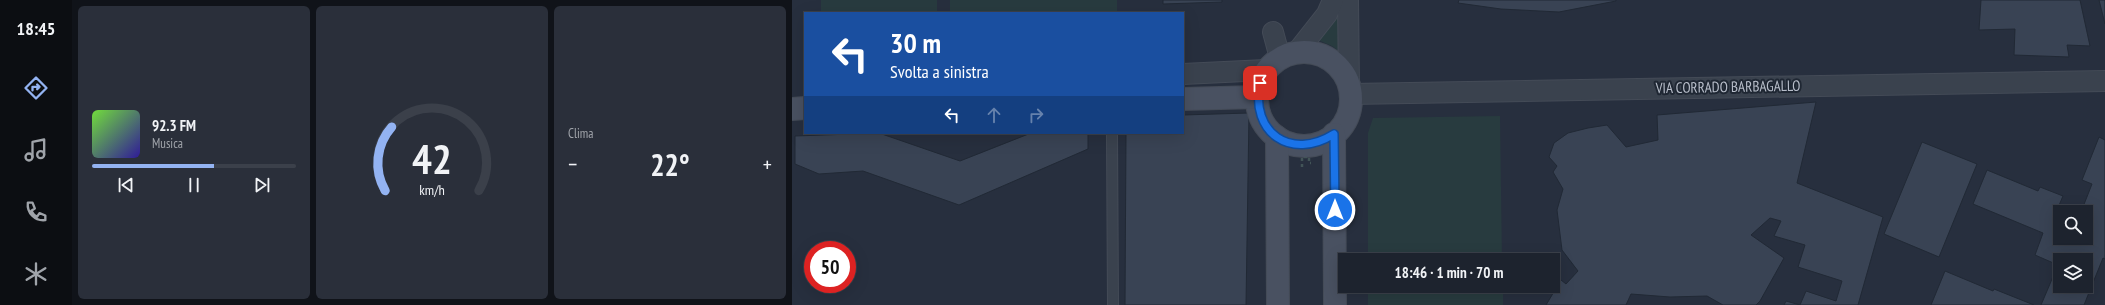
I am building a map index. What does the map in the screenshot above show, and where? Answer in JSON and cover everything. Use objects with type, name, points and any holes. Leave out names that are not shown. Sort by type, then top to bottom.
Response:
[{"type":"main road","points":[[1314,53],[1330,59],[1342,71],[1350,90],[1350,109],[1344,123],[1334,134],[1321,142],[1306,146],[1291,144],[1277,137],[1266,127],[1259,112],[1257,97],[1260,83],[1281,60],[1314,53]]},
{"type":"main road","points":[[1184,99],[1257,97]]},
{"type":"main road","points":[[792,108],[804,108]]},
{"type":"main road","points":[[1334,134],[1335,305]]},
{"type":"main road","points":[[1277,137],[1278,305]]},
{"type":"street","points":[[1184,74],[1281,60],[1327,14],[1333,0]]},
{"type":"street","points":[[1348,0],[1350,90]]},
{"type":"street","points":[[1273,32],[1281,60]]},
{"type":"street","name":"VIA CORRADO BARBAGALLO","points":[[1350,90],[2105,81]]},
{"type":"lane","points":[[1112,134],[1113,305]]},
{"type":"path","points":[[1302,167],[1302,157],[1309,157],[1309,163],[1311,163]]},
{"type":"green space","points":[[821,0],[937,0],[937,12],[821,12]]},
{"type":"green space","points":[[950,0],[1117,0],[1117,12],[950,12]]},
{"type":"green space","points":[[1344,3],[1344,55],[1332,46],[1318,40],[1328,30]]},
{"type":"green space","points":[[1500,116],[1502,253],[1368,253],[1368,133],[1373,118]]},
{"type":"green space","points":[[1368,293],[1503,293],[1503,305],[1368,305]]},
{"type":"building","points":[[1163,0],[1222,0],[1222,2],[1163,4]]},
{"type":"building","points":[[1459,0],[1616,1],[1559,12],[1501,9],[1458,3]]},
{"type":"building","points":[[1981,0],[2080,0],[2090,46],[2067,45],[2069,57],[2014,55],[2015,29],[1979,30]]},
{"type":"building","points":[[2099,0],[2105,0],[2105,24]]},
{"type":"building","points":[[1816,102],[1797,183],[1883,217],[1858,305],[1800,305],[1806,291],[1836,301],[1842,281],[1798,267],[1805,245],[1774,236],[1781,221],[1770,218],[1751,235],[1784,258],[1760,301],[1756,305],[1723,305],[1707,296],[1670,297],[1631,294],[1626,305],[1546,305],[1553,293],[1560,293],[1561,280],[1566,284],[1578,271],[1562,250],[1557,210],[1563,189],[1553,172],[1557,166],[1549,157],[1554,143],[1568,133],[1607,125],[1626,147],[1658,140],[1657,115]]},
{"type":"building","points":[[1249,113],[1246,305],[1125,305],[1126,134],[1184,134],[1184,115]]},
{"type":"building","points":[[882,134],[960,161],[1028,134],[1088,134],[1088,149],[959,205],[863,171],[819,174],[795,164],[795,136]]},
{"type":"building","points":[[2099,137],[2105,140],[2105,259],[2103,258],[2093,283],[2093,253],[2053,253],[2053,263],[2035,255],[2043,233],[1973,204],[1987,170],[2038,191],[2040,187],[2063,196],[2059,205],[2053,205],[2053,245],[2093,245],[2093,205],[2084,205],[2092,184],[2082,180]]},
{"type":"building","points":[[1922,142],[1977,164],[1939,257],[1884,234]]},
{"type":"building","points":[[1945,271],[1993,291],[1994,289],[2034,305],[1931,305]]},
{"type":"building","points":[[2053,277],[2053,293],[2089,293],[2084,305],[2041,305]]},
{"type":"building","points":[[1786,301],[1800,305],[1784,305]]},
{"type":"route","points":[[1260,83],[1257,97],[1259,112],[1266,127],[1277,137],[1291,144],[1306,146],[1321,142],[1334,134],[1335,210]]}]
